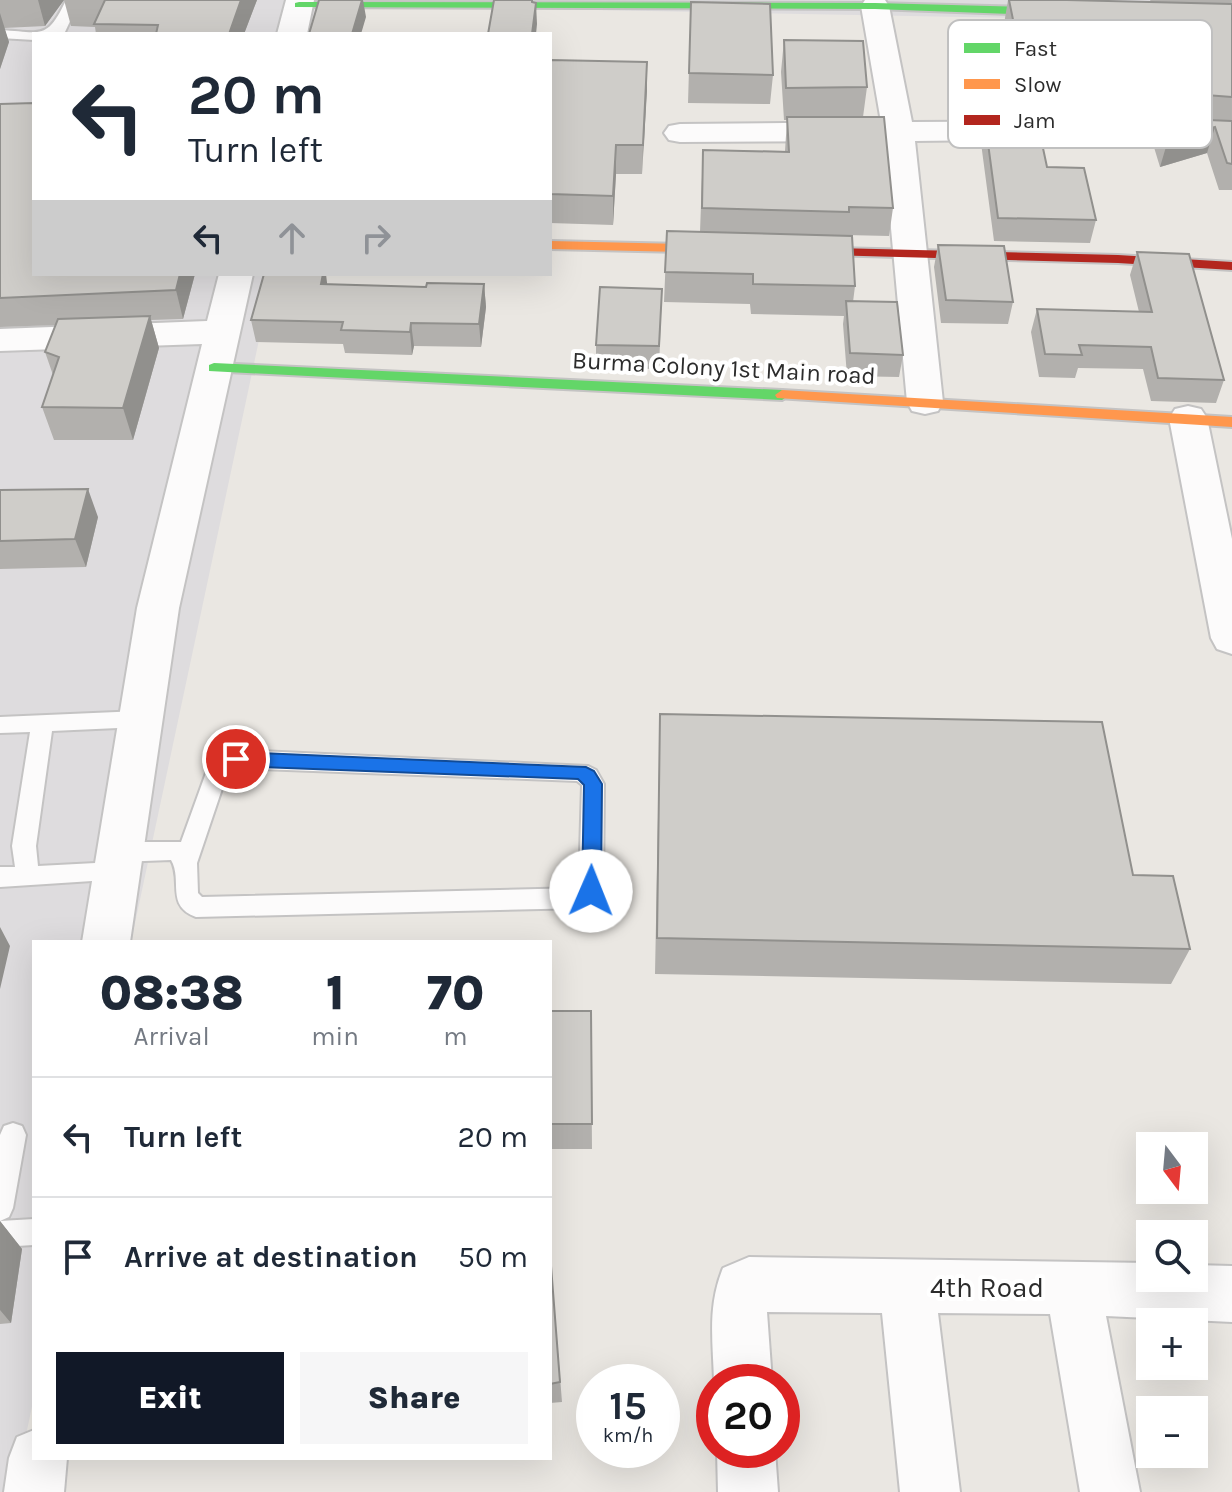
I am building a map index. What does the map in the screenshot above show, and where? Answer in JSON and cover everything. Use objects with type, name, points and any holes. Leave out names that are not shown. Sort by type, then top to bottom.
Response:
[{"type":"street","points":[[293,32],[300,3],[875,6],[1077,13]]},
{"type":"street","points":[[875,6],[898,131],[925,402]]},
{"type":"street","points":[[680,133],[948,131]]},
{"type":"street","points":[[1212,134],[1232,135]]},
{"type":"street","points":[[552,245],[737,250]]},
{"type":"street","points":[[769,250],[1118,259],[1232,266]]},
{"type":"street","points":[[106,940],[158,608],[236,276]]},
{"type":"street","points":[[0,340],[218,350]]},
{"type":"street","name":"Burma Colony 1st Main road","points":[[218,350],[1232,422]]},
{"type":"street","points":[[1188,418],[1232,638]]},
{"type":"street","name":"4th Road","points":[[742,1364],[739,1305],[743,1287],[756,1283],[1073,1287],[1232,1294]]},
{"type":"street","points":[[907,1287],[930,1492]]},
{"type":"street","points":[[1073,1287],[1110,1492]]},
{"type":"street","points":[[34,1492],[38,1460]]},
{"type":"street","points":[[747,1468],[748,1492]]},
{"type":"lane","points":[[52,32],[60,29],[73,0]]},
{"type":"lane","points":[[0,34],[32,36]]},
{"type":"lane","points":[[0,725],[140,719]]},
{"type":"lane","points":[[28,876],[24,846],[42,724]]},
{"type":"lane","points":[[0,877],[28,876],[175,850],[186,861],[186,896],[196,907],[585,898],[591,891],[593,784],[588,776],[580,772],[236,759],[219,765],[186,861]]},
{"type":"lane","points":[[0,1208],[13,1135]]},
{"type":"lane","points":[[0,1234],[32,1232]]},
{"type":"shaded area","points":[[0,0],[1232,0],[1232,22],[331,5],[324,32],[32,32],[32,276],[273,276],[131,940],[32,940],[32,1406],[14,1492],[0,1492]]},
{"type":"building","points":[[105,0],[241,0],[230,32],[156,32],[158,25],[94,24]]},
{"type":"building","points":[[319,0],[362,0],[353,32],[310,32]]},
{"type":"building","points":[[494,0],[532,0],[536,3],[532,32],[488,32]]},
{"type":"building","points":[[1009,0],[1232,4],[1232,97],[1212,95],[1212,20],[1013,20]]},
{"type":"building","points":[[691,2],[770,4],[773,75],[689,73]]},
{"type":"building","points":[[784,40],[863,41],[867,87],[786,88]]},
{"type":"building","points":[[552,60],[647,62],[643,145],[616,145],[613,196],[552,194]]},
{"type":"building","points":[[32,103],[32,276],[180,276],[176,290],[0,298],[0,104]]},
{"type":"building","points":[[787,117],[884,117],[893,208],[849,207],[849,212],[702,208],[703,150],[789,152]]},
{"type":"building","points":[[1212,120],[1232,121],[1232,164],[1227,163],[1215,127],[1212,128]]},
{"type":"building","points":[[989,148],[1043,148],[1047,167],[1084,168],[1096,220],[998,218]]},
{"type":"building","points":[[667,231],[852,236],[855,286],[753,284],[753,274],[665,272]]},
{"type":"building","points":[[938,245],[1004,246],[1013,302],[946,300]]},
{"type":"building","points":[[1137,252],[1189,254],[1224,380],[1158,378],[1151,347],[1079,345],[1082,355],[1045,354],[1037,309],[1152,312]]},
{"type":"building","points":[[263,276],[323,276],[321,284],[426,287],[427,283],[484,284],[479,324],[411,323],[410,332],[341,330],[343,322],[251,320]]},
{"type":"building","points":[[600,287],[662,289],[659,346],[596,345]]},
{"type":"building","points":[[846,301],[897,302],[903,355],[850,353]]},
{"type":"building","points":[[150,316],[123,408],[42,407],[59,357],[45,352],[58,319]]},
{"type":"building","points":[[88,489],[75,539],[0,541],[0,490]]},
{"type":"building","points":[[660,714],[1102,722],[1133,875],[1173,876],[1190,949],[657,938]]},
{"type":"building","points":[[552,1011],[591,1011],[592,1124],[552,1124]]},
{"type":"building","points":[[552,1279],[560,1382],[552,1384]]},
{"type":"traffic: fast","points":[[299,5],[875,6],[1065,12]]},
{"type":"traffic: fast","points":[[214,368],[782,395]]},
{"type":"traffic: slow","points":[[552,245],[726,249]]},
{"type":"traffic: slow","points":[[782,395],[1232,422]]},
{"type":"traffic: jam","points":[[795,251],[1118,259],[1232,266]]},
{"type":"route","points":[[236,759],[580,772],[588,776],[593,784],[591,891]]}]
